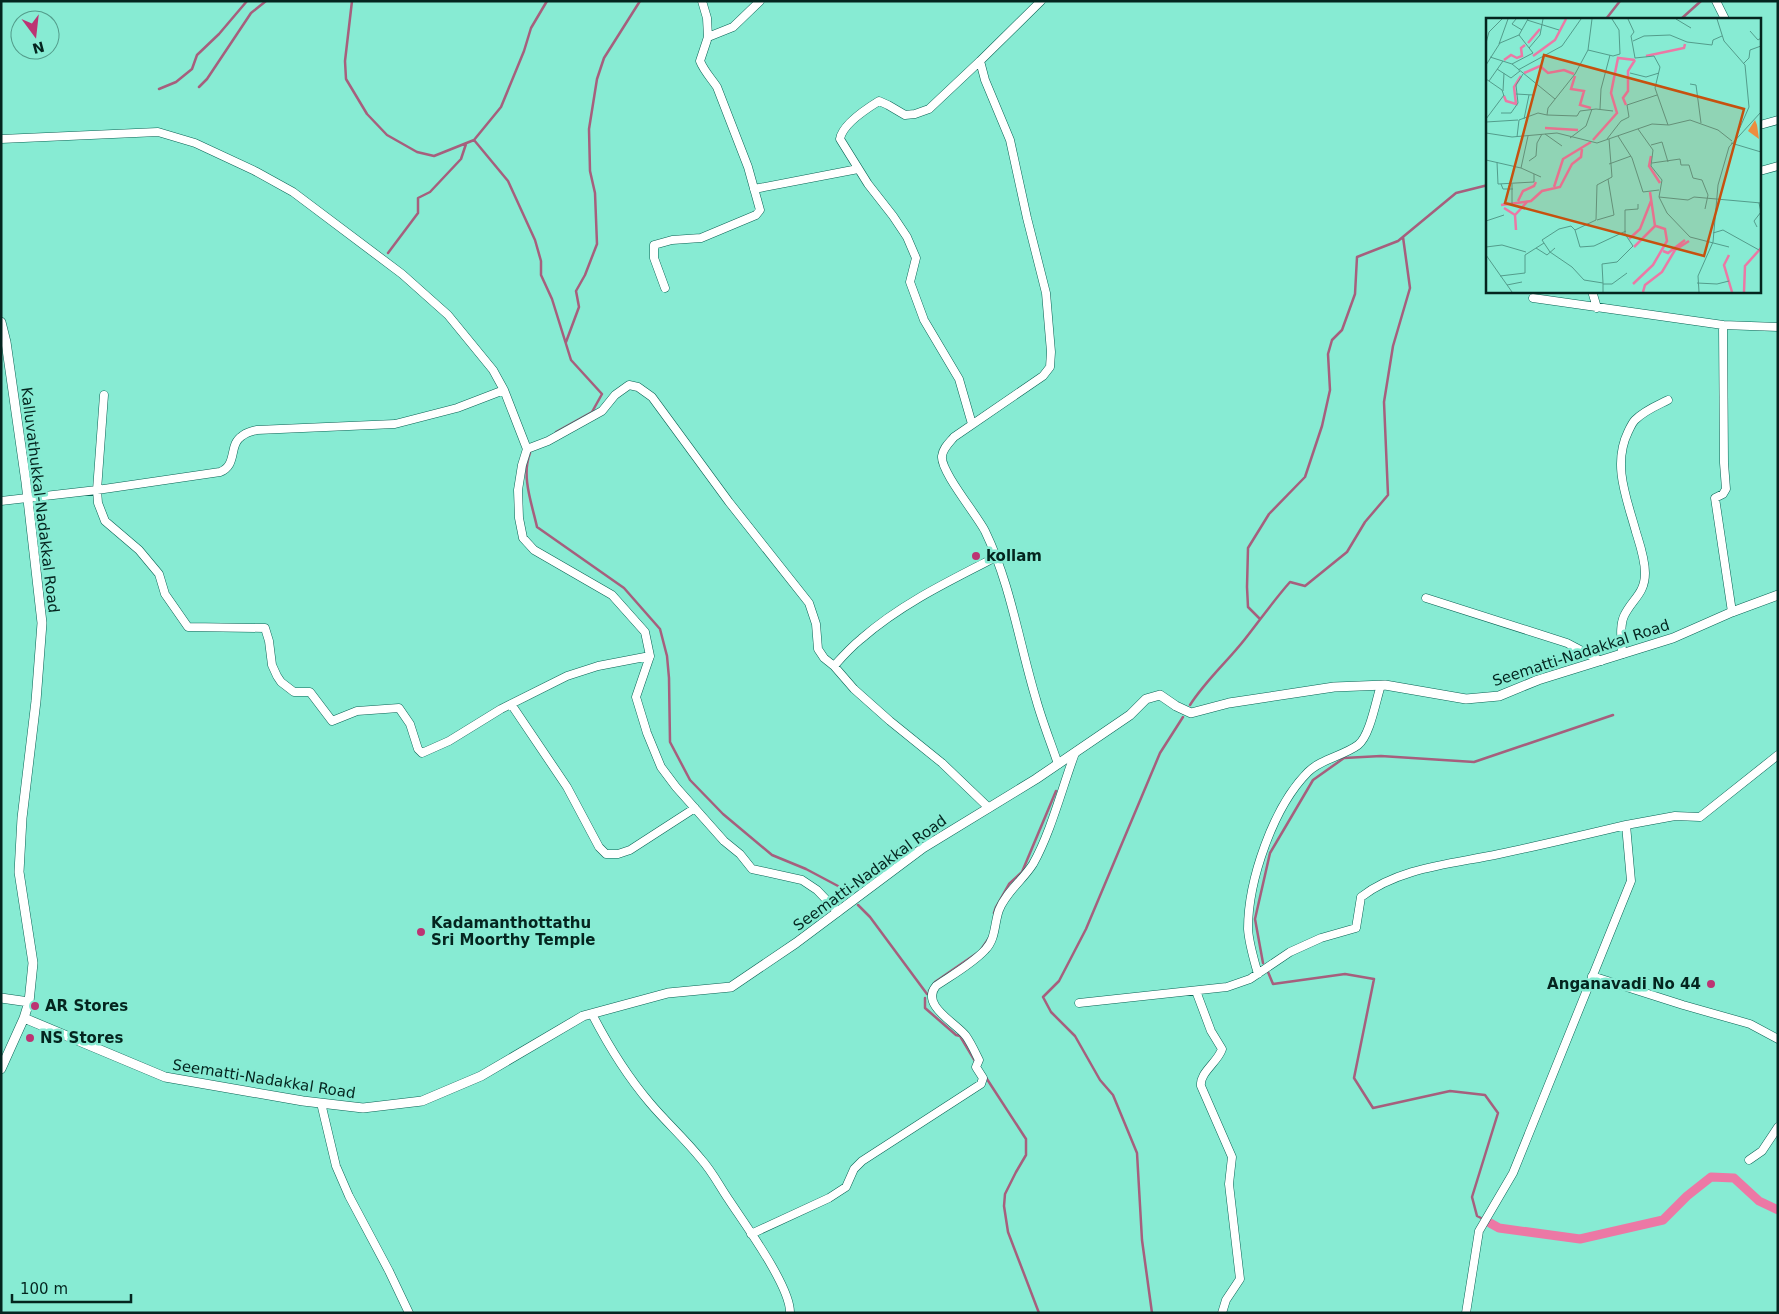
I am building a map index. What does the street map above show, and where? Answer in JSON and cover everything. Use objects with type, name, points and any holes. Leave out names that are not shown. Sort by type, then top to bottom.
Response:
[{"type":"street","points":[[665,288],[654,258],[654,245],[672,240],[701,238],[756,215],[760,210],[748,167],[717,88],[712,78],[705,72],[700,61],[708,37],[707,18],[702,1]]},
{"type":"street","points":[[708,37],[733,27],[760,1]]},
{"type":"street","points":[[972,424],[959,379],[924,320],[910,282],[916,258],[907,237],[858,169],[840,139],[841,133],[846,126],[878,102],[888,104],[905,115],[929,109],[1041,1]]},
{"type":"street","points":[[1716,1],[1724,18]]},
{"type":"street","points":[[980,61],[985,80],[1010,140],[1046,293],[1051,352],[1050,367],[1043,376],[954,437],[944,448],[941,458],[946,470],[984,530],[996,557],[1013,606],[1036,700],[1058,764]]},
{"type":"street","points":[[1762,124],[1778,120]]},
{"type":"street","points":[[1,139],[158,132],[195,143],[255,170],[293,192],[402,274],[448,315],[493,370],[504,390],[528,449],[522,465],[518,490],[519,518],[523,538],[534,550],[612,595],[645,632],[650,656],[636,697],[647,733],[661,767],[676,787],[724,841],[740,854],[752,869],[802,880],[817,890],[838,912]]},
{"type":"street","points":[[1762,170],[1778,166]]},
{"type":"street","points":[[754,189],[858,169]]},
{"type":"street","points":[[1592,292],[1597,308]]},
{"type":"street","points":[[1533,298],[1722,326],[1778,328]]},
{"type":"street","name":"Kalluvathukkal-Nadakkal Road","points":[[1,322],[6,342],[42,623],[36,701],[22,818],[19,872],[33,962],[29,1002],[24,1018],[2,1067],[1,1076]]},
{"type":"street","points":[[1722,326],[1726,489],[1723,494],[1715,498],[1732,612]]},
{"type":"street","points":[[528,449],[548,441],[602,411],[615,395],[629,385],[638,387],[652,397],[729,502],[810,603],[816,624],[818,649],[824,658],[834,666],[854,689],[942,763],[989,808]]},
{"type":"street","points":[[1,501],[97,490],[220,472],[227,469],[235,444],[241,436],[257,430],[395,424],[457,408],[504,390]]},
{"type":"street","points":[[104,395],[97,490],[98,503],[105,521],[139,550],[159,574],[165,594],[188,627],[264,628],[270,641],[272,666],[281,682],[294,692],[310,692],[332,721],[358,711],[399,708],[410,724],[418,749],[422,753],[449,741],[511,704],[567,676],[598,666],[650,656]]},
{"type":"street","points":[[1622,654],[1624,618],[1644,586],[1645,573],[1644,556],[1621,476],[1620,459],[1623,441],[1634,420],[1649,409],[1668,400]]},
{"type":"street","points":[[834,666],[860,639],[929,590],[996,557]]},
{"type":"street","name":"Seematti-Nadakkal Road","points":[[24,1018],[165,1077],[321,1103],[363,1108],[422,1101],[481,1076],[583,1016],[668,993],[732,987],[796,943],[923,848],[1075,753],[1130,715],[1146,699],[1160,695],[1191,713],[1229,703],[1334,687],[1381,685],[1466,699],[1499,696],[1538,680],[1674,638],[1778,594]]},
{"type":"street","points":[[1426,598],[1566,643],[1601,660]]},
{"type":"street","points":[[1258,974],[1248,932],[1249,905],[1261,858],[1275,821],[1299,782],[1310,770],[1358,744],[1366,735],[1381,685]]},
{"type":"street","points":[[511,704],[568,787],[599,847],[606,854],[618,854],[630,850],[695,808]]},
{"type":"street","points":[[751,1234],[829,1198],[846,1186],[854,1170],[862,1161],[981,1084],[982,1078],[976,1066],[979,1060],[965,1035],[940,1013],[933,1003],[932,990],[976,958],[989,944],[999,910],[1034,863],[1047,833],[1075,753]]},
{"type":"street","points":[[1079,1003],[1227,987],[1250,979],[1290,952],[1321,938],[1356,928],[1361,897],[1375,886],[1425,868],[1498,854],[1626,825],[1675,816],[1700,817],[1778,755]]},
{"type":"street","points":[[1466,1313],[1479,1231],[1513,1173],[1631,881],[1626,825]]},
{"type":"street","points":[[1592,976],[1750,1024],[1778,1039]]},
{"type":"street","points":[[1196,991],[1211,1030],[1222,1049],[1220,1055],[1202,1078],[1201,1086],[1232,1157],[1229,1184],[1240,1279],[1226,1300],[1222,1313]]},
{"type":"street","points":[[1,998],[29,1002]]},
{"type":"street","points":[[592,1014],[607,1043],[633,1082],[703,1161],[767,1258],[785,1292],[790,1313]]},
{"type":"street","points":[[321,1103],[336,1166],[349,1196],[390,1271],[409,1313]]},
{"type":"street","points":[[1749,1160],[1762,1151],[1778,1127]]},
{"type":"waterway","points":[[159,89],[176,82],[192,69],[197,55],[219,34],[247,1]]},
{"type":"waterway","points":[[199,87],[207,79],[251,13],[266,1]]},
{"type":"waterway","points":[[352,1],[345,61],[346,79],[367,114],[387,135],[417,152],[434,156],[474,140]]},
{"type":"waterway","points":[[547,1],[531,28],[524,51],[501,107],[474,140],[508,181],[535,240],[541,261],[541,275],[552,299],[571,360],[602,394],[592,412],[556,432]]},
{"type":"waterway","points":[[566,342],[579,307],[576,291],[585,275],[597,244],[595,193],[590,171],[589,129],[597,79],[604,58],[640,1]]},
{"type":"waterway","points":[[1607,18],[1620,1]]},
{"type":"waterway","points":[[1682,18],[1701,1]]},
{"type":"waterway","points":[[388,253],[418,213],[418,198],[430,192],[461,159],[466,144]]},
{"type":"waterway","points":[[1259,618],[1248,607],[1248,548],[1269,514],[1305,477],[1322,426],[1330,390],[1328,354],[1332,340],[1342,330],[1355,294],[1357,257],[1398,241],[1456,193],[1486,186]]},
{"type":"waterway","points":[[1190,705],[1290,582],[1305,586],[1347,552],[1365,522],[1388,495],[1384,402],[1393,346],[1410,288],[1403,237]]},
{"type":"waterway","points":[[530,453],[527,480],[537,527],[624,588],[660,629],[667,656],[669,678],[670,742],[690,780],[723,814],[772,855],[806,869],[838,886],[848,896]]},
{"type":"waterway","points":[[1263,963],[1255,919],[1270,853],[1313,780],[1344,758],[1381,756],[1474,762],[1613,715]]},
{"type":"waterway","points":[[1152,1313],[1142,1240],[1137,1153],[1113,1095],[1100,1080],[1075,1036],[1051,1012],[1043,997],[1059,981],[1086,929],[1160,753],[1183,717]]},
{"type":"waterway","points":[[994,913],[1009,884],[1022,872],[1056,791]]},
{"type":"waterway","points":[[858,905],[870,917],[927,994]]},
{"type":"waterway","points":[[929,991],[935,982],[980,951],[989,938]]},
{"type":"waterway","points":[[1268,972],[1273,984],[1345,974],[1374,979],[1354,1078],[1373,1108],[1450,1091],[1485,1095],[1498,1113],[1472,1197],[1477,1216],[1481,1218]]},
{"type":"waterway","points":[[925,998],[925,1008],[956,1035],[960,1036],[975,1061]]},
{"type":"waterway","points":[[985,1076],[1026,1139],[1026,1155],[1005,1194],[1004,1206],[1008,1232],[1039,1313]]},
{"type":"waterway","points":[[1490,1223],[1499,1228],[1580,1239],[1663,1220],[1687,1196],[1711,1177],[1734,1178],[1759,1201],[1778,1210]]},
{"type":"place","name":"kollam","points":[[976,556]]},
{"type":"place","name":"Kadamanthottathu Sri Moorthy Temple","points":[[421,932]]},
{"type":"place","name":"Anganavadi No 44","points":[[1711,984]]},
{"type":"place","name":"AR Stores","points":[[35,1006]]},
{"type":"place","name":"NS Stores","points":[[30,1038]]}]
